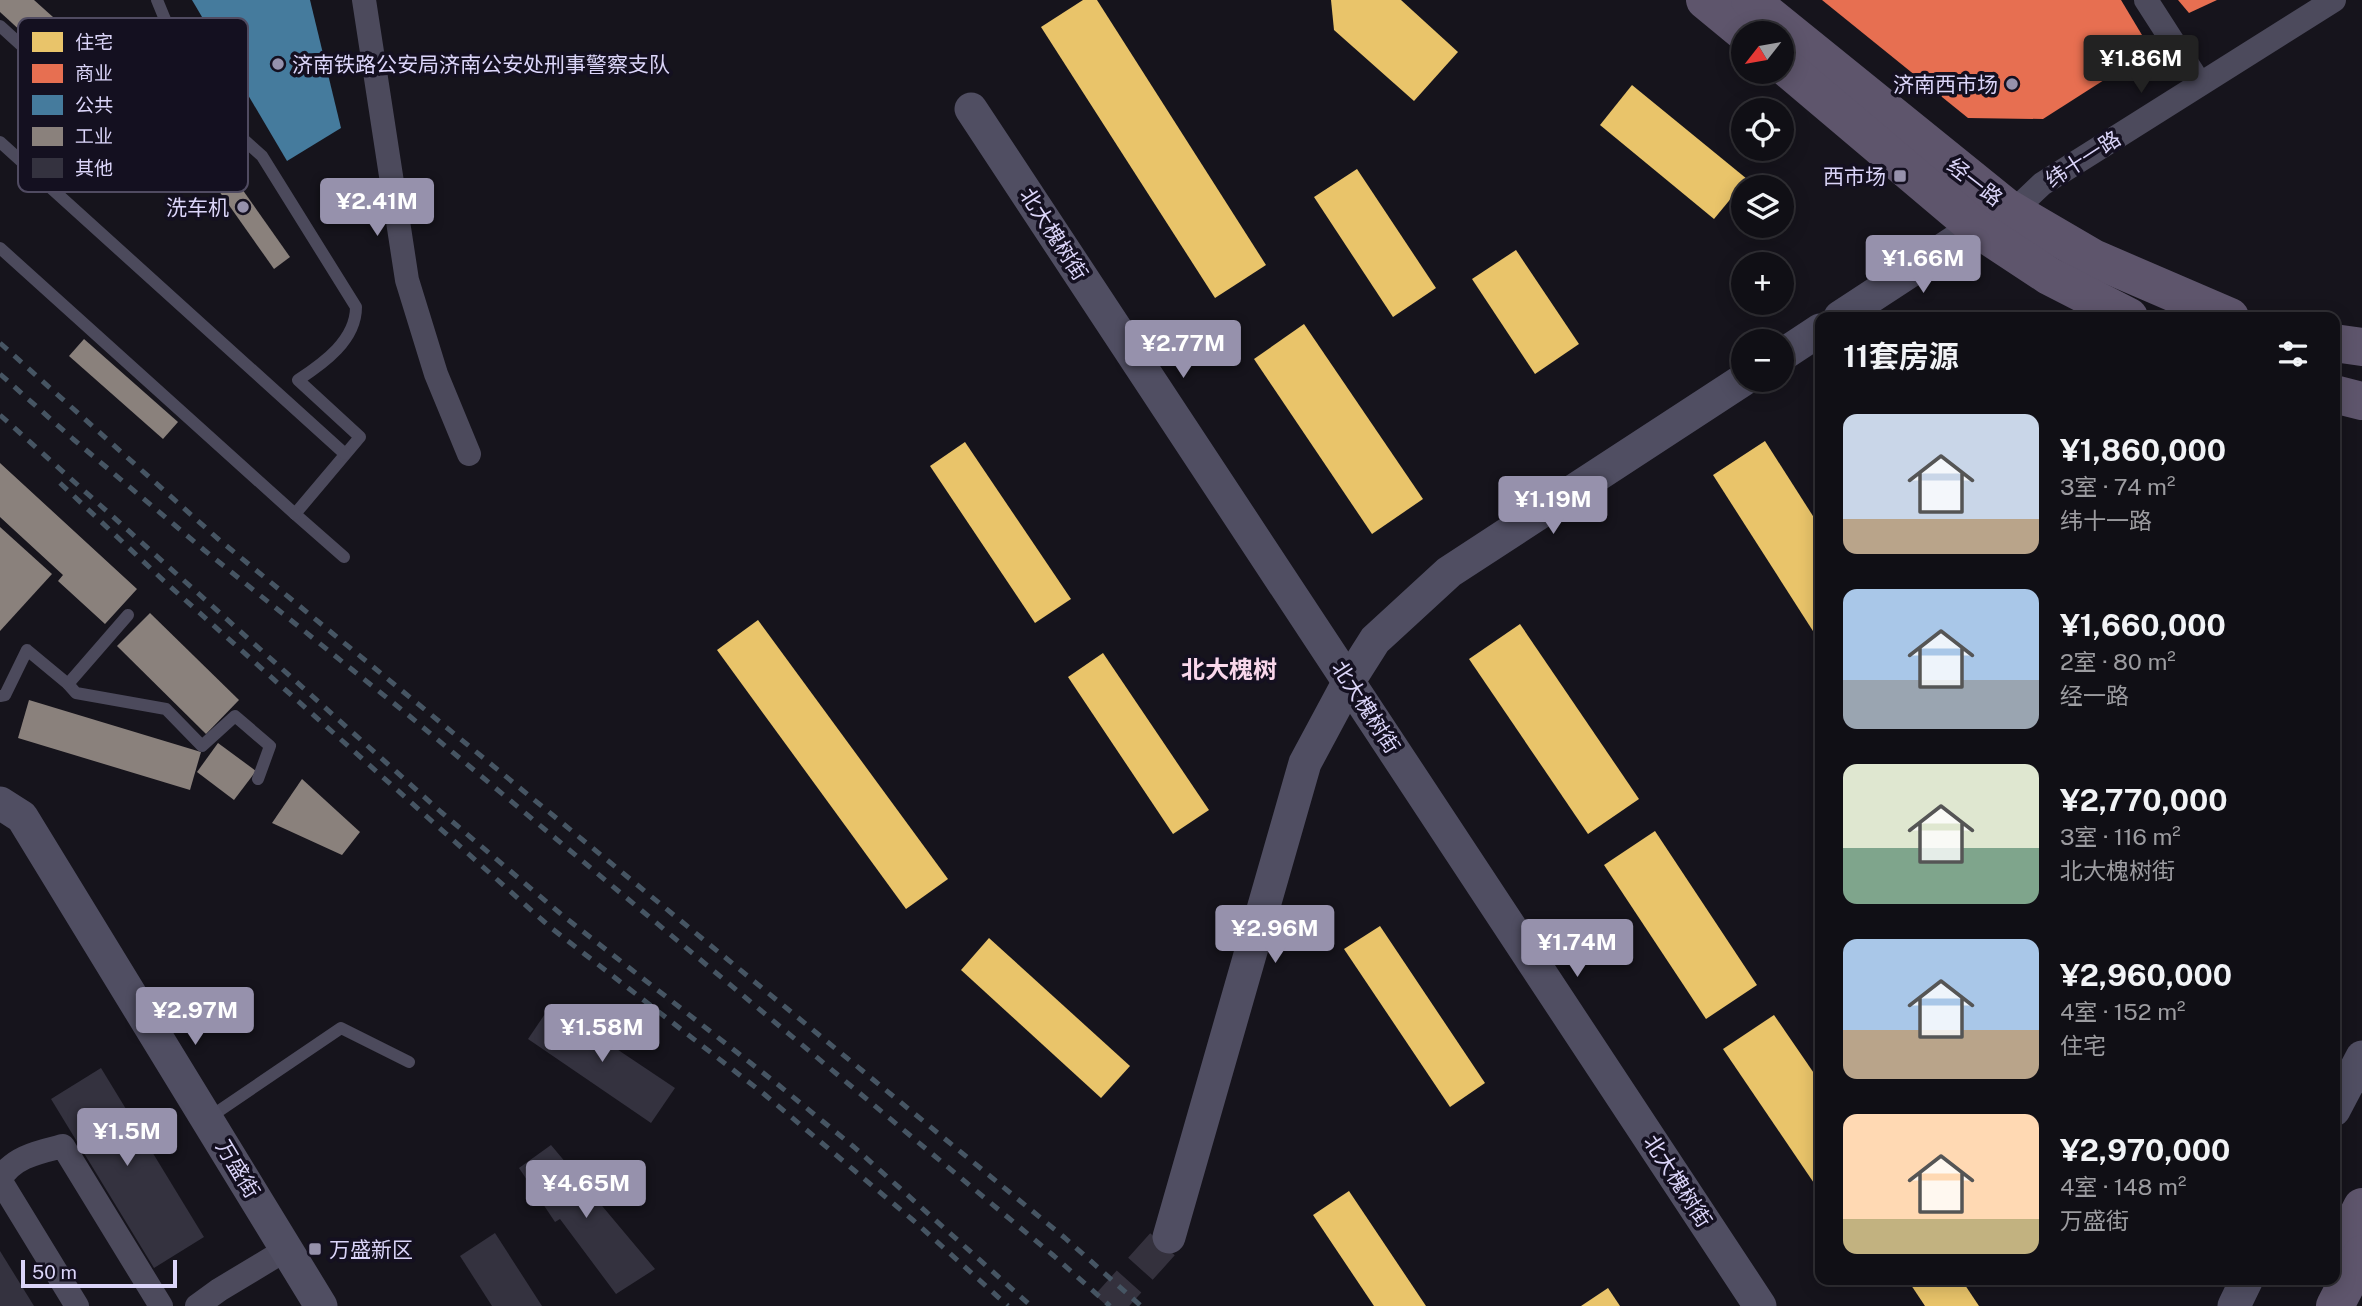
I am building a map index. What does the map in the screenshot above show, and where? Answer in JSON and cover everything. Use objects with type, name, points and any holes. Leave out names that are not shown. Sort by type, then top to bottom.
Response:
[{"type":"main road","points":[[1705,0],[1731,21]]},
{"type":"main road","name":"经一路","points":[[1750,0],[1991,217],[2049,276],[2119,312]]},
{"type":"main road","name":"经一路","points":[[1794,73],[1991,217],[2218,312]]},
{"type":"main road","points":[[2340,344],[2362,347]]},
{"type":"main road","points":[[2340,396],[2362,401]]},
{"type":"main road","points":[[2340,1250],[2362,1207]]},
{"type":"main road","points":[[2335,1306],[2362,1254]]},
{"type":"main road","points":[[2312,1306],[2323,1285]]},
{"type":"street","points":[[364,0],[407,280],[436,374],[469,454]]},
{"type":"street","points":[[2146,0],[2200,84]]},
{"type":"street","name":"纬十一路","points":[[1991,217],[2021,204],[2042,184],[2334,0]]},
{"type":"street","name":"北大槐树街","points":[[971,109],[1760,1306]]},
{"type":"street","points":[[1848,312],[1991,217]]},
{"type":"street","points":[[1794,347],[1815,333]]},
{"type":"street","points":[[1169,1237],[1305,763],[1349,681],[1375,640],[1449,572],[1731,388]]},
{"type":"street","name":"万盛街","points":[[11,810],[207,1119],[321,1306]]},
{"type":"street","points":[[2340,1099],[2362,1057]]},
{"type":"street","points":[[77,1306],[0,1180],[4,1172],[25,1156],[62,1146],[161,1306]]},
{"type":"street","points":[[197,1306],[287,1249]]},
{"type":"street","points":[[2234,1306],[2245,1285]]},
{"type":"lane","points":[[157,0],[164,18]]},
{"type":"lane","points":[[0,26],[18,42]]},
{"type":"lane","points":[[0,142],[18,158]]},
{"type":"lane","points":[[248,143],[262,156],[356,307],[356,321],[346,339],[334,353],[298,380],[360,437],[295,514]]},
{"type":"lane","points":[[55,192],[345,454]]},
{"type":"lane","points":[[0,248],[344,557]]},
{"type":"lane","points":[[68,684],[128,615]]},
{"type":"lane","points":[[0,696],[5,695],[27,650],[76,693],[166,709],[202,746],[235,716],[270,746],[258,779]]},
{"type":"lane","points":[[207,1119],[341,1028],[409,1062]]},
{"type":"building: 住宅","points":[[1083,0],[1097,0],[1266,265],[1215,298],[1041,27]]},
{"type":"building: 住宅","points":[[1331,0],[1401,0],[1458,52],[1414,101],[1334,30]]},
{"type":"building: 住宅","points":[[1632,85],[1742,175],[1731,175],[1731,198],[1714,219],[1600,125]]},
{"type":"building: 住宅","points":[[1357,169],[1436,288],[1393,317],[1314,197]]},
{"type":"building: 住宅","points":[[1516,250],[1579,344],[1535,374],[1472,279]]},
{"type":"building: 住宅","points":[[1304,324],[1423,499],[1372,534],[1254,359]]},
{"type":"building: 住宅","points":[[1765,441],[1815,519],[1815,634],[1713,475]]},
{"type":"building: 住宅","points":[[965,442],[1071,599],[1035,623],[930,466]]},
{"type":"building: 住宅","points":[[758,620],[948,879],[906,909],[717,650]]},
{"type":"building: 住宅","points":[[1520,624],[1639,799],[1588,834],[1469,659]]},
{"type":"building: 住宅","points":[[1103,653],[1209,810],[1173,834],[1068,677]]},
{"type":"building: 住宅","points":[[1655,831],[1757,985],[1706,1019],[1604,865]]},
{"type":"building: 住宅","points":[[1380,926],[1485,1083],[1450,1107],[1344,949]]},
{"type":"building: 住宅","points":[[989,938],[1130,1066],[1101,1098],[961,970]]},
{"type":"building: 住宅","points":[[1774,1015],[1815,1075],[1815,1185],[1723,1049]]},
{"type":"building: 住宅","points":[[1349,1191],[1426,1306],[1374,1306],[1313,1215]]},
{"type":"building: 住宅","points":[[1911,1285],[1965,1285],[1979,1306],[1925,1306]]},
{"type":"building: 住宅","points":[[1608,1288],[1620,1306],[1581,1306]]},
{"type":"building: 商业","name":"济南西市场","points":[[1822,0],[2121,0],[2151,50],[2043,119],[1968,118]]},
{"type":"building: 商业","points":[[2178,0],[2217,0],[2189,13]]},
{"type":"building: 公共","name":"济南铁路公安局济南公安处刑事警察支队","points":[[192,0],[310,0],[341,128],[287,161],[248,95],[248,18],[203,18]]},
{"type":"building: 工业","points":[[0,0],[34,0],[54,18],[18,18],[18,28],[0,12]]},
{"type":"building: 工业","name":"洗车机","points":[[220,192],[244,192],[290,257],[274,269]]},
{"type":"building: 工业","points":[[84,339],[178,422],[163,439],[69,356]]},
{"type":"building: 工业","points":[[0,463],[137,589],[105,624],[58,581],[63,575],[0,517]]},
{"type":"building: 工业","points":[[0,527],[52,574],[0,631]]},
{"type":"building: 工业","points":[[150,613],[239,700],[206,734],[117,646]]},
{"type":"building: 工业","points":[[29,700],[201,752],[190,790],[18,738]]},
{"type":"building: 工业","points":[[218,743],[256,771],[234,800],[197,772]]},
{"type":"building: 工业","points":[[302,779],[360,832],[342,855],[272,823]]},
{"type":"building: 其他","points":[[551,1005],[675,1088],[651,1123],[528,1039]]},
{"type":"building: 其他","points":[[101,1068],[204,1237],[154,1268],[51,1099]]},
{"type":"building: 其他","points":[[551,1145],[655,1269],[616,1294],[560,1219],[555,1222],[519,1168]]},
{"type":"building: 其他","points":[[495,1233],[542,1306],[492,1306],[460,1256]]},
{"type":"building: 其他","points":[[0,1251],[34,1306],[0,1306]]},
{"type":"tunnel","points":[[1107,1306],[1169,1237]]},
{"type":"railway","points":[[0,343],[217,538],[1065,1238],[1141,1306]]},
{"type":"railway","points":[[0,374],[204,550],[407,714],[1054,1256],[1110,1306]]},
{"type":"railway","points":[[0,415],[441,812],[562,915],[854,1147],[1031,1306]]},
{"type":"railway","points":[[60,483],[164,581],[550,927],[764,1094],[914,1221],[1008,1306]]},
{"type":"place","name":"济南铁路公安局济南公安处刑事警察支队","points":[[278,64]]},
{"type":"place","name":"济南西市场","points":[[2012,84]]},
{"type":"place","name":"西市场","points":[[1900,176]]},
{"type":"place","name":"洗车机","points":[[243,207]]},
{"type":"place","name":"万盛新区","points":[[315,1249]]},
{"type":"district","name":"北大槐树","points":[[1229,669]]}]
